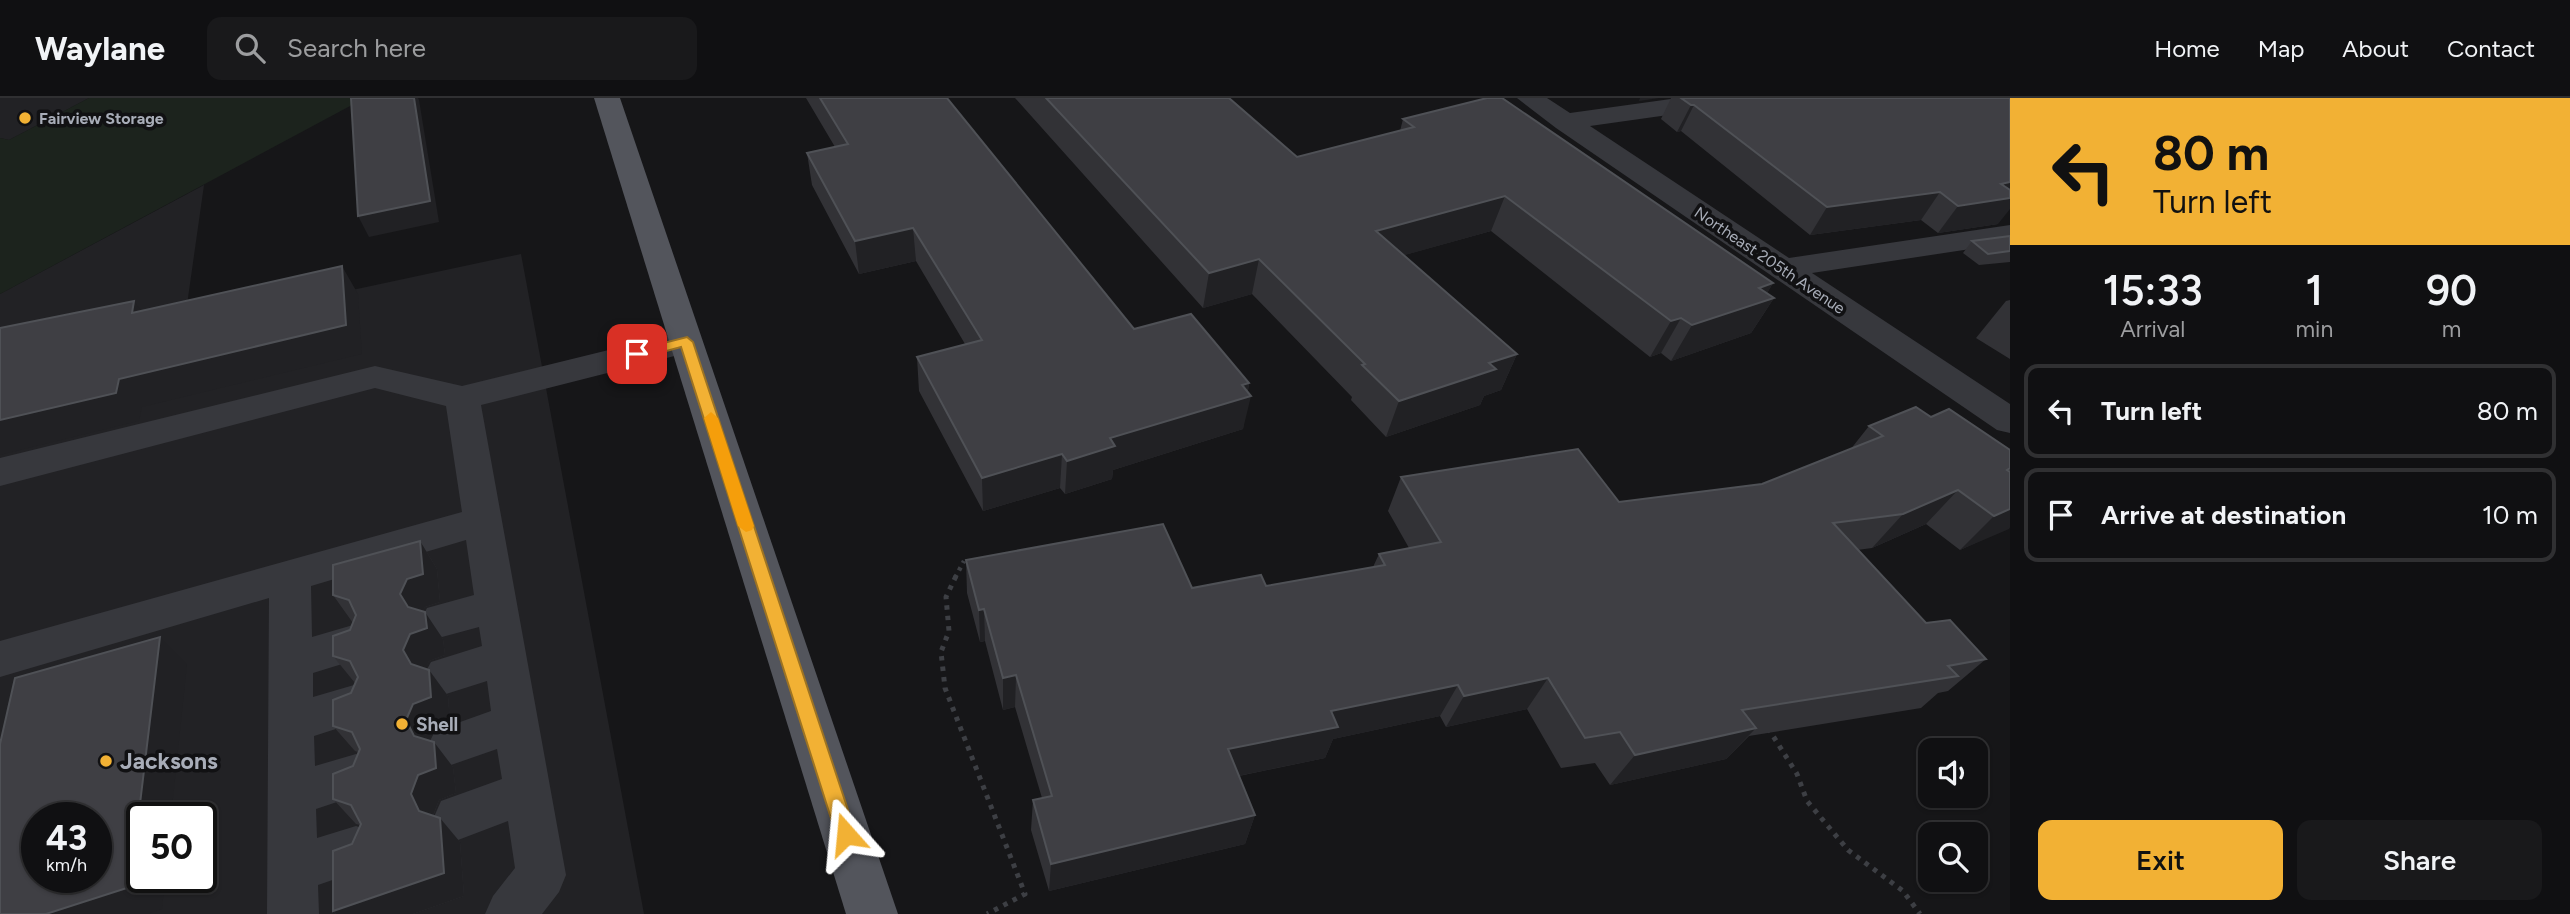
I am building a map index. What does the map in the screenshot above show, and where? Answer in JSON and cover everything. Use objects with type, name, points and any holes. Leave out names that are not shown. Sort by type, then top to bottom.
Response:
[{"type":"main road","points":[[607,98],[872,914]]},
{"type":"street","name":"Northeast 205th Avenue","points":[[1530,98],[2010,421]]},
{"type":"street","points":[[1565,122],[1732,98]]},
{"type":"street","points":[[1782,268],[2010,234]]},
{"type":"street","points":[[0,472],[375,377],[462,398],[687,342]]},
{"type":"street","points":[[462,398],[541,875],[511,914]]},
{"type":"street","points":[[0,659],[482,521]]},
{"type":"street","points":[[290,576],[293,891]]},
{"type":"street","points":[[442,620],[496,606]]},
{"type":"street","points":[[291,661],[353,643]]},
{"type":"street","points":[[446,675],[505,658]]},
{"type":"street","points":[[291,724],[354,704]]},
{"type":"street","points":[[452,745],[516,723]]},
{"type":"street","points":[[292,794],[356,775]]},
{"type":"street","points":[[458,817],[527,792]]},
{"type":"street","points":[[293,891],[356,849]]},
{"type":"path","points":[[964,561],[946,597],[949,631],[941,652],[945,688],[1025,894],[987,914]]},
{"type":"path","points":[[1760,717],[1797,774],[1807,801],[1848,850],[1903,891],[1920,914]]},
{"type":"shaded area","name":"Fairview Storage","points":[[0,98],[89,98],[9,140],[0,138]]},
{"type":"shaded area","points":[[89,98],[365,98],[0,294],[0,138],[9,140]]},
{"type":"shaded area","points":[[204,185],[184,326],[521,254],[644,914],[0,914],[0,294]]},
{"type":"building","points":[[351,98],[414,98],[430,201],[358,216]]},
{"type":"building","points":[[820,98],[947,98],[1134,329],[1191,314],[1249,383],[1242,385],[1251,396],[1110,438],[1115,446],[1067,461],[1062,454],[982,478],[917,357],[982,340],[913,228],[855,241],[807,153],[848,144]]},
{"type":"building","points":[[1046,98],[1229,98],[1297,157],[1414,127],[1403,119],[1487,98],[1502,98],[1773,283],[1759,288],[1774,298],[1692,325],[1681,318],[1671,321],[1505,196],[1376,231],[1517,354],[1489,363],[1496,369],[1399,401],[1259,259],[1209,273]]},
{"type":"building","points":[[1681,98],[2010,98],[2010,182],[2001,184],[2010,190],[2010,198],[1958,206],[1940,192],[1827,207],[1694,105]]},
{"type":"building","points":[[2010,236],[2010,251],[1988,254],[1972,241]]},
{"type":"building","points":[[342,266],[346,325],[119,379],[116,393],[0,420],[0,328],[134,301],[132,313]]},
{"type":"building","points":[[1916,407],[1931,417],[1949,409],[2010,450],[2010,468],[2007,470],[2010,472],[2010,509],[1994,516],[1958,490],[1903,514],[1833,523],[1926,623],[1950,620],[1986,659],[1948,666],[1958,676],[1742,710],[1756,728],[1635,755],[1620,732],[1585,738],[1548,678],[1464,696],[1458,685],[1331,711],[1338,727],[1228,749],[1255,815],[1051,864],[1033,800],[1052,796],[1016,675],[1003,678],[984,609],[979,610],[966,560],[1163,524],[1192,588],[1261,575],[1266,586],[1385,565],[1379,554],[1441,542],[1401,477],[1578,449],[1619,502],[1762,484],[1883,436],[1869,426]]},
{"type":"building","name":"Shell","points":[[420,541],[423,574],[407,579],[400,594],[408,607],[425,612],[427,628],[410,634],[403,650],[411,664],[429,670],[431,697],[413,704],[406,720],[414,736],[434,742],[436,768],[418,775],[411,794],[419,811],[440,818],[444,873],[333,911],[333,851],[352,844],[361,824],[351,805],[333,799],[333,774],[353,766],[360,749],[352,732],[333,726],[333,700],[351,693],[358,677],[350,661],[333,656],[333,636],[350,630],[356,615],[349,600],[333,595],[333,565]]},
{"type":"building","points":[[160,637],[140,802],[126,802],[126,888],[112,893],[112,802],[21,802],[21,893],[111,893],[46,914],[0,914],[0,744],[15,678]]},
{"type":"slow traffic","points":[[711,418],[746,526]]},
{"type":"place","name":"Fairview Storage","points":[[25,118]]},
{"type":"place","name":"Shell","points":[[402,724]]},
{"type":"place","name":"Jacksons","points":[[106,761]]},
{"type":"route","points":[[637,354],[687,342],[846,834]]}]
